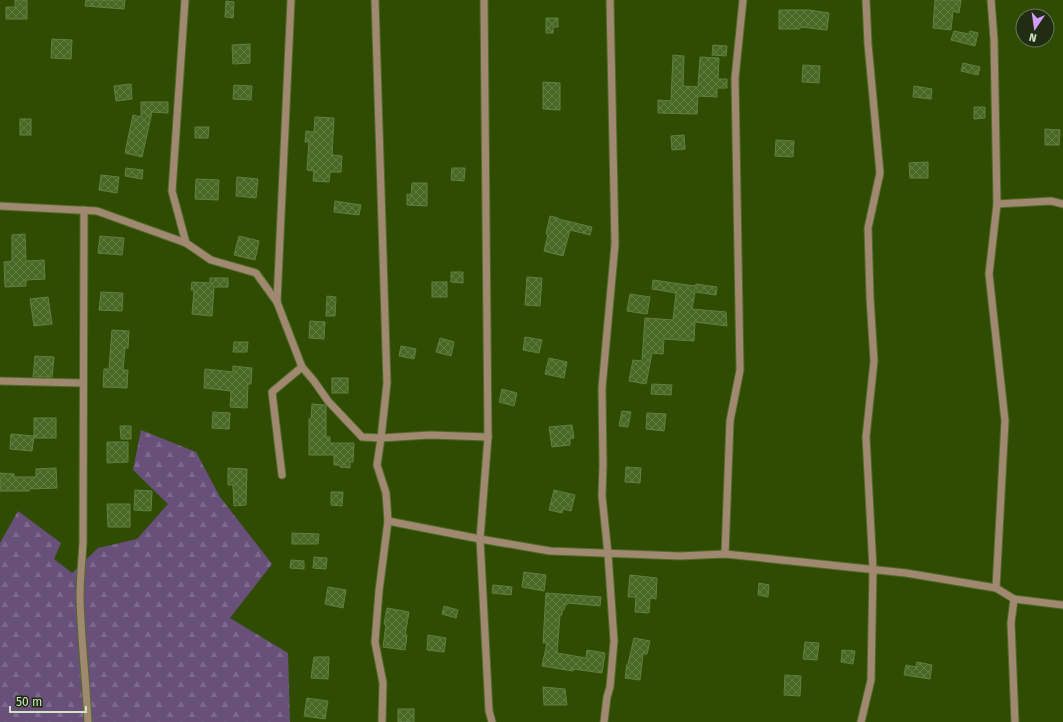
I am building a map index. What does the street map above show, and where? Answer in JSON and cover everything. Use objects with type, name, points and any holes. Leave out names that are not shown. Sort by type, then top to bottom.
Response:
[{"type":"street","points":[[185,0],[172,191],[186,243]]},
{"type":"street","points":[[277,302],[291,0]]},
{"type":"street","points":[[375,0],[387,383],[377,465],[386,493],[388,521],[379,591],[375,642],[383,683],[382,722]]},
{"type":"street","points":[[484,0],[488,438],[480,540],[489,711],[492,722]]},
{"type":"street","points":[[604,722],[607,697],[610,687],[614,641],[602,496],[602,388],[615,244],[610,0]]},
{"type":"street","points":[[726,554],[730,421],[740,370],[735,78],[743,0]]},
{"type":"street","points":[[861,722],[871,680],[872,569],[866,437],[874,361],[868,228],[880,173],[868,44],[866,0]]},
{"type":"street","points":[[991,0],[994,38],[997,204],[989,274],[1005,421],[996,588]]},
{"type":"street","points":[[997,204],[1051,201],[1063,204]]},
{"type":"street","points":[[0,206],[97,211],[186,243],[211,260],[256,273],[277,302],[302,367],[328,401],[362,437],[381,438],[430,435],[488,438]]},
{"type":"street","points":[[84,210],[83,542],[80,595],[82,650],[86,674],[88,722]]},
{"type":"street","points":[[282,475],[272,392],[302,367]]},
{"type":"street","points":[[0,381],[83,383]]},
{"type":"street","points":[[388,521],[480,540],[550,551],[680,556],[726,554],[906,573],[996,588],[1014,599],[1063,605]]},
{"type":"street","points":[[1014,599],[1011,623],[1015,722]]},
{"type":"green space","points":[[141,430],[196,452],[220,497],[272,564],[230,618],[288,653],[290,722],[0,722],[0,543],[18,511],[61,543],[54,559],[72,573],[98,548],[137,539],[168,504],[133,470]]},
{"type":"building","points":[[15,0],[27,0],[27,19],[6,19],[6,7],[15,7]]},
{"type":"building","points":[[86,0],[125,0],[124,9],[85,6]]},
{"type":"building","points":[[935,0],[961,0],[959,13],[953,11],[951,30],[933,28]]},
{"type":"building","points":[[226,1],[234,2],[233,18],[225,17]]},
{"type":"building","points":[[779,10],[810,10],[829,13],[827,30],[800,27],[800,29],[779,29]]},
{"type":"building","points":[[546,18],[558,18],[558,27],[553,27],[553,33],[546,33]]},
{"type":"building","points":[[954,31],[969,34],[970,31],[978,33],[975,46],[951,40]]},
{"type":"building","points":[[52,39],[72,40],[71,59],[51,58]]},
{"type":"building","points":[[250,44],[250,63],[233,64],[232,45]]},
{"type":"building","points":[[713,45],[727,46],[726,56],[712,55]]},
{"type":"building","points":[[673,55],[684,56],[683,86],[698,87],[700,57],[719,58],[718,79],[727,79],[727,88],[717,88],[717,97],[698,96],[697,114],[658,113],[658,100],[671,101]]},
{"type":"building","points":[[963,63],[980,67],[978,75],[961,71]]},
{"type":"building","points":[[803,65],[820,66],[819,83],[802,82]]},
{"type":"building","points":[[543,82],[560,83],[560,110],[543,109]]},
{"type":"building","points":[[131,84],[132,99],[116,101],[114,86]]},
{"type":"building","points":[[234,85],[252,86],[251,100],[233,99]]},
{"type":"building","points":[[914,86],[932,89],[931,99],[913,97]]},
{"type":"building","points":[[141,102],[168,102],[168,113],[152,112],[142,157],[125,153],[133,115],[141,117]]},
{"type":"building","points":[[974,107],[985,107],[985,118],[974,119]]},
{"type":"building","points":[[315,117],[334,118],[332,155],[342,156],[341,172],[330,172],[329,182],[313,181],[314,171],[307,170],[309,142],[305,142],[306,131],[314,132]]},
{"type":"building","points":[[20,119],[31,119],[31,135],[20,135]]},
{"type":"building","points":[[195,127],[209,127],[208,138],[195,138]]},
{"type":"building","points":[[1045,129],[1060,130],[1059,145],[1045,145]]},
{"type":"building","points":[[684,135],[685,149],[672,150],[671,136]]},
{"type":"building","points":[[776,140],[794,141],[793,157],[775,156]]},
{"type":"building","points":[[928,162],[928,178],[910,178],[909,163]]},
{"type":"building","points":[[126,168],[143,170],[142,179],[125,176]]},
{"type":"building","points":[[452,168],[465,168],[464,181],[451,180]]},
{"type":"building","points":[[101,175],[119,177],[117,193],[99,190]]},
{"type":"building","points":[[237,177],[258,179],[256,198],[236,196]]},
{"type":"building","points":[[196,179],[219,180],[218,200],[195,199]]},
{"type":"building","points":[[412,183],[427,183],[427,206],[407,205],[407,194],[411,195]]},
{"type":"building","points":[[335,201],[361,205],[359,215],[334,212]]},
{"type":"building","points":[[550,216],[592,227],[590,235],[570,230],[563,256],[544,251],[548,235],[546,234]]},
{"type":"building","points":[[25,234],[26,261],[44,260],[45,279],[26,280],[26,286],[5,287],[4,262],[12,261],[12,235]]},
{"type":"building","points":[[100,236],[124,238],[122,255],[98,253]]},
{"type":"building","points":[[239,236],[259,241],[255,260],[234,255]]},
{"type":"building","points":[[451,272],[463,272],[463,283],[451,282]]},
{"type":"building","points":[[527,277],[542,278],[540,306],[525,305]]},
{"type":"building","points":[[210,278],[228,278],[228,287],[214,287],[212,316],[192,314],[194,290],[191,290],[192,282],[210,283]]},
{"type":"building","points":[[653,280],[695,286],[696,284],[717,287],[716,295],[695,292],[692,309],[726,312],[727,326],[695,322],[694,341],[664,339],[663,354],[652,353],[646,384],[629,381],[633,360],[642,361],[645,318],[673,320],[676,293],[652,289]]},
{"type":"building","points":[[432,282],[447,282],[447,297],[432,297]]},
{"type":"building","points":[[101,292],[123,293],[122,311],[99,310]]},
{"type":"building","points":[[630,294],[650,297],[647,314],[627,311]]},
{"type":"building","points":[[327,296],[336,297],[335,316],[326,316]]},
{"type":"building","points":[[48,297],[52,324],[34,326],[30,299]]},
{"type":"building","points":[[310,321],[325,322],[324,339],[309,338]]},
{"type":"building","points":[[112,330],[129,331],[128,348],[125,348],[123,370],[128,370],[127,388],[103,387],[104,369],[109,369]]},
{"type":"building","points":[[525,337],[542,340],[539,353],[523,350]]},
{"type":"building","points":[[440,338],[454,342],[451,356],[436,352]]},
{"type":"building","points":[[234,342],[248,342],[247,352],[233,352]]},
{"type":"building","points":[[401,346],[416,349],[414,359],[399,356]]},
{"type":"building","points":[[35,356],[54,357],[52,377],[33,377]]},
{"type":"building","points":[[549,358],[567,362],[564,378],[545,374]]},
{"type":"building","points":[[233,366],[252,368],[251,384],[248,384],[247,408],[230,407],[231,391],[204,388],[205,369],[233,372]]},
{"type":"building","points":[[332,378],[348,378],[348,393],[332,393]]},
{"type":"building","points":[[652,384],[672,385],[671,395],[651,394]]},
{"type":"building","points":[[502,389],[517,393],[514,406],[499,402]]},
{"type":"building","points":[[312,404],[326,406],[326,437],[330,437],[330,443],[354,443],[353,462],[350,462],[350,468],[334,465],[334,455],[309,455],[309,419],[311,419]]},
{"type":"building","points":[[622,411],[631,412],[628,427],[619,426]]},
{"type":"building","points":[[213,412],[230,413],[229,429],[212,428]]},
{"type":"building","points":[[647,413],[666,414],[664,431],[646,429]]},
{"type":"building","points":[[34,418],[56,418],[56,438],[34,438]]},
{"type":"building","points":[[572,425],[574,438],[570,439],[570,445],[552,447],[549,427]]},
{"type":"building","points":[[120,426],[131,426],[131,439],[121,439]]},
{"type":"building","points":[[11,434],[34,436],[32,451],[10,449]]},
{"type":"building","points":[[107,442],[128,442],[128,462],[107,463]]},
{"type":"building","points":[[626,467],[641,468],[640,483],[625,482]]},
{"type":"building","points":[[56,468],[57,488],[29,489],[29,491],[0,491],[0,473],[14,474],[14,477],[36,477],[36,469]]},
{"type":"building","points":[[228,468],[247,469],[246,505],[234,506],[233,485],[228,485]]},
{"type":"building","points":[[135,490],[152,491],[151,511],[134,510]]},
{"type":"building","points":[[554,490],[575,495],[571,511],[563,509],[562,513],[549,510]]},
{"type":"building","points":[[331,492],[343,492],[342,506],[331,505]]},
{"type":"building","points":[[107,504],[130,504],[130,527],[108,527]]},
{"type":"building","points":[[292,533],[319,534],[318,544],[292,544]]},
{"type":"building","points":[[314,557],[327,558],[326,569],[313,568]]},
{"type":"building","points":[[291,560],[304,561],[304,569],[290,568]]},
{"type":"building","points":[[524,572],[546,575],[544,591],[522,587]]},
{"type":"building","points":[[630,575],[657,578],[656,599],[650,598],[649,613],[635,612],[636,597],[628,597]]},
{"type":"building","points":[[759,583],[769,585],[768,597],[758,595]]},
{"type":"building","points":[[493,585],[512,587],[511,595],[492,593]]},
{"type":"building","points":[[328,587],[346,590],[343,608],[325,604]]},
{"type":"building","points":[[546,593],[601,597],[600,606],[567,603],[567,605],[565,605],[564,610],[562,610],[562,615],[560,615],[557,653],[586,658],[587,650],[605,653],[602,673],[573,669],[573,671],[542,666],[547,643],[543,643]]},
{"type":"building","points":[[444,606],[458,610],[456,618],[442,614]]},
{"type":"building","points":[[387,608],[409,612],[405,635],[407,635],[405,650],[383,647],[386,625],[384,624]]},
{"type":"building","points":[[428,635],[446,638],[444,652],[427,650]]},
{"type":"building","points":[[634,638],[650,641],[647,654],[643,654],[640,680],[625,678]]},
{"type":"building","points":[[805,642],[819,643],[817,660],[803,659]]},
{"type":"building","points":[[842,650],[855,651],[853,664],[841,662]]},
{"type":"building","points":[[314,657],[329,657],[328,679],[311,678]]},
{"type":"building","points":[[917,662],[932,665],[930,679],[904,675],[906,665],[916,667]]},
{"type":"building","points":[[785,675],[801,676],[800,696],[784,695]]},
{"type":"building","points":[[543,687],[565,689],[567,705],[544,705]]},
{"type":"building","points":[[307,698],[328,701],[325,719],[304,716]]},
{"type":"building","points":[[398,709],[414,709],[414,722],[398,722]]}]
